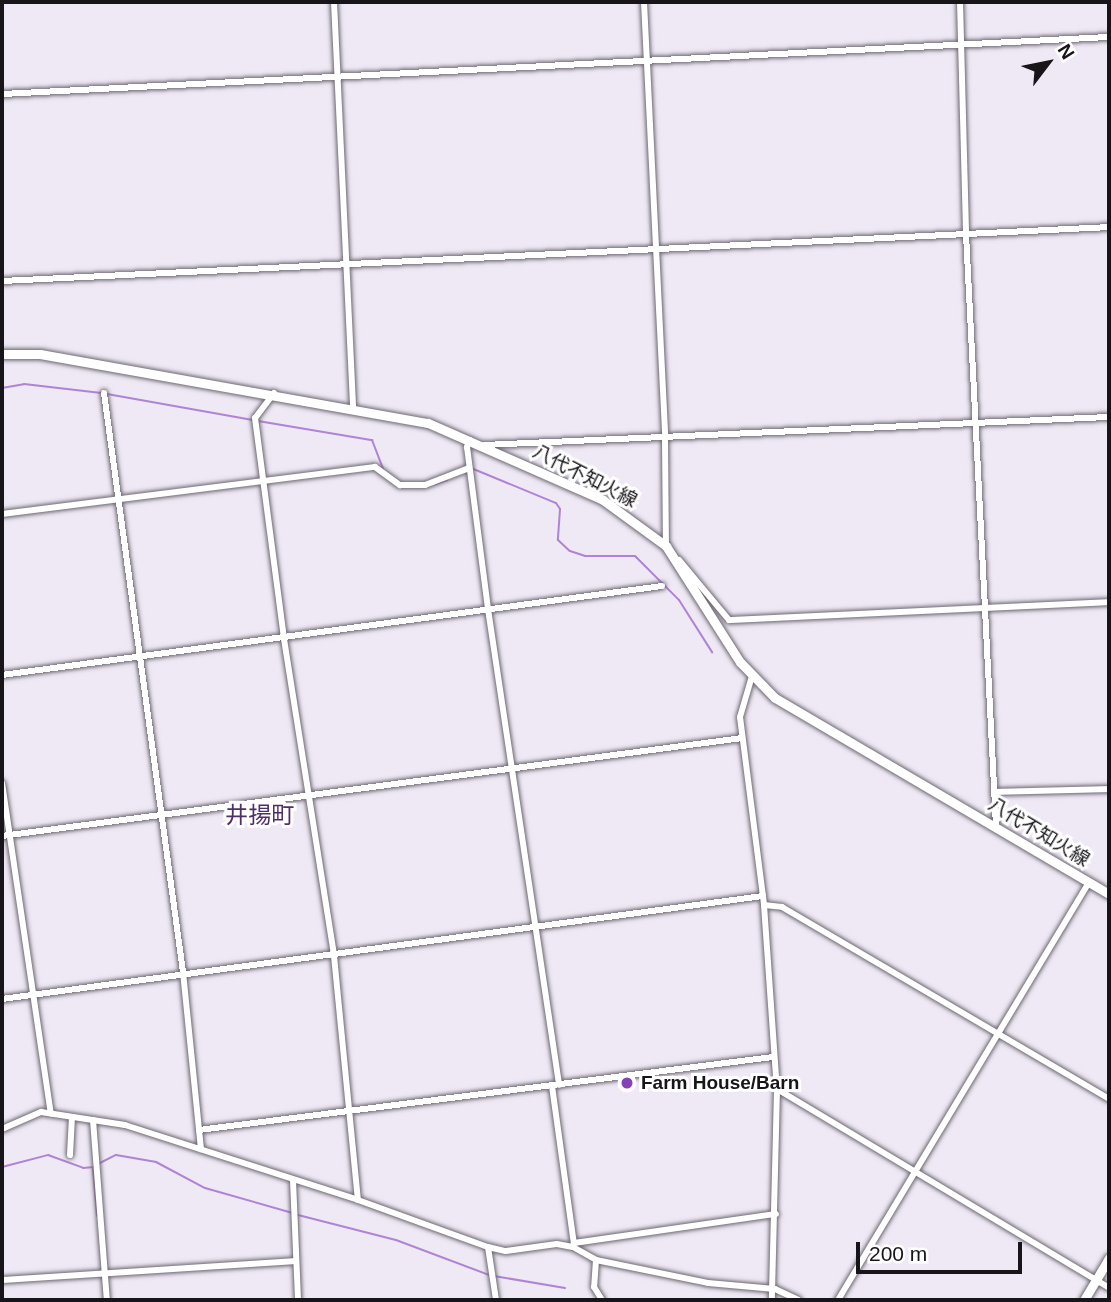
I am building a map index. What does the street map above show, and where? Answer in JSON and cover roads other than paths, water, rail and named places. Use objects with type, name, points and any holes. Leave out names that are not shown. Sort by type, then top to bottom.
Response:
[{"type":"main road","name":"八代不知火線","points":[[2,354],[40,354],[274,393],[428,423],[484,445],[603,500],[667,543],[752,676],[790,708],[1109,894]]},
{"type":"main road","points":[[1084,1300],[1109,1258]]},
{"type":"street","points":[[334,2],[353,409]]},
{"type":"street","points":[[644,2],[665,438],[667,543],[675,556],[729,620],[1109,602]]},
{"type":"street","points":[[960,2],[966,234],[996,826]]},
{"type":"street","points":[[2,94],[1109,37]]},
{"type":"street","points":[[2,281],[346,262],[1109,227]]},
{"type":"street","points":[[104,393],[138,659],[183,972],[201,1149]]},
{"type":"street","points":[[274,393],[256,416],[284,639],[334,956],[358,1200]]},
{"type":"street","points":[[484,445],[1109,417]]},
{"type":"street","points":[[470,440],[469,468],[510,767],[539,929],[573,1245]]},
{"type":"street","points":[[2,514],[375,467],[394,482],[417,486],[469,468]]},
{"type":"street","points":[[2,675],[138,659],[662,586]]},
{"type":"street","points":[[752,676],[740,717],[764,905],[777,1089],[775,1289],[772,1300]]},
{"type":"street","points":[[5,835],[742,738]]},
{"type":"street","points":[[2,783],[5,835],[36,996],[51,1113]]},
{"type":"street","points":[[994,792],[1109,789]]},
{"type":"street","points":[[838,1300],[1089,882]]},
{"type":"street","points":[[2,999],[183,972],[334,956],[539,929],[763,896]]},
{"type":"street","points":[[764,905],[782,907],[996,1036],[1109,1099]]},
{"type":"street","points":[[199,1130],[773,1057]]},
{"type":"street","points":[[777,1089],[1109,1288]]},
{"type":"street","points":[[2,1129],[32,1115],[51,1113],[93,1119],[201,1149],[358,1200],[488,1248],[506,1251],[557,1244],[573,1245],[776,1214]]},
{"type":"street","points":[[69,1155],[72,1117]]},
{"type":"street","points":[[93,1119],[107,1300]]},
{"type":"street","points":[[293,1180],[293,1261],[298,1300]]},
{"type":"street","points":[[573,1245],[596,1260],[708,1283],[775,1289],[799,1300]]},
{"type":"street","points":[[488,1248],[496,1300]]},
{"type":"street","points":[[596,1260],[594,1287],[602,1300]]},
{"type":"street","points":[[2,1280],[293,1261]]},
{"type":"waterway","points":[[2,388],[24,384],[101,393]]},
{"type":"waterway","points":[[107,394],[253,420]]},
{"type":"waterway","points":[[258,421],[372,440],[383,469]]},
{"type":"waterway","points":[[471,468],[556,503],[560,509],[558,540],[570,551],[585,556],[635,556],[679,600],[712,652]]},
{"type":"waterway","points":[[435,484],[447,480]]},
{"type":"waterway","points":[[2,1167],[48,1155],[83,1168],[94,1167]]},
{"type":"waterway","points":[[98,1164],[116,1155],[156,1162],[205,1188],[293,1213]]},
{"type":"waterway","points":[[93,1169],[97,1216]]},
{"type":"waterway","points":[[298,1215],[396,1240],[489,1275]]},
{"type":"waterway","points":[[494,1276],[565,1288]]},
{"type":"place","name":"Farm House/Barn","points":[[627,1083]]},
{"type":"district","name":"井揚町","points":[[260,815]]}]
